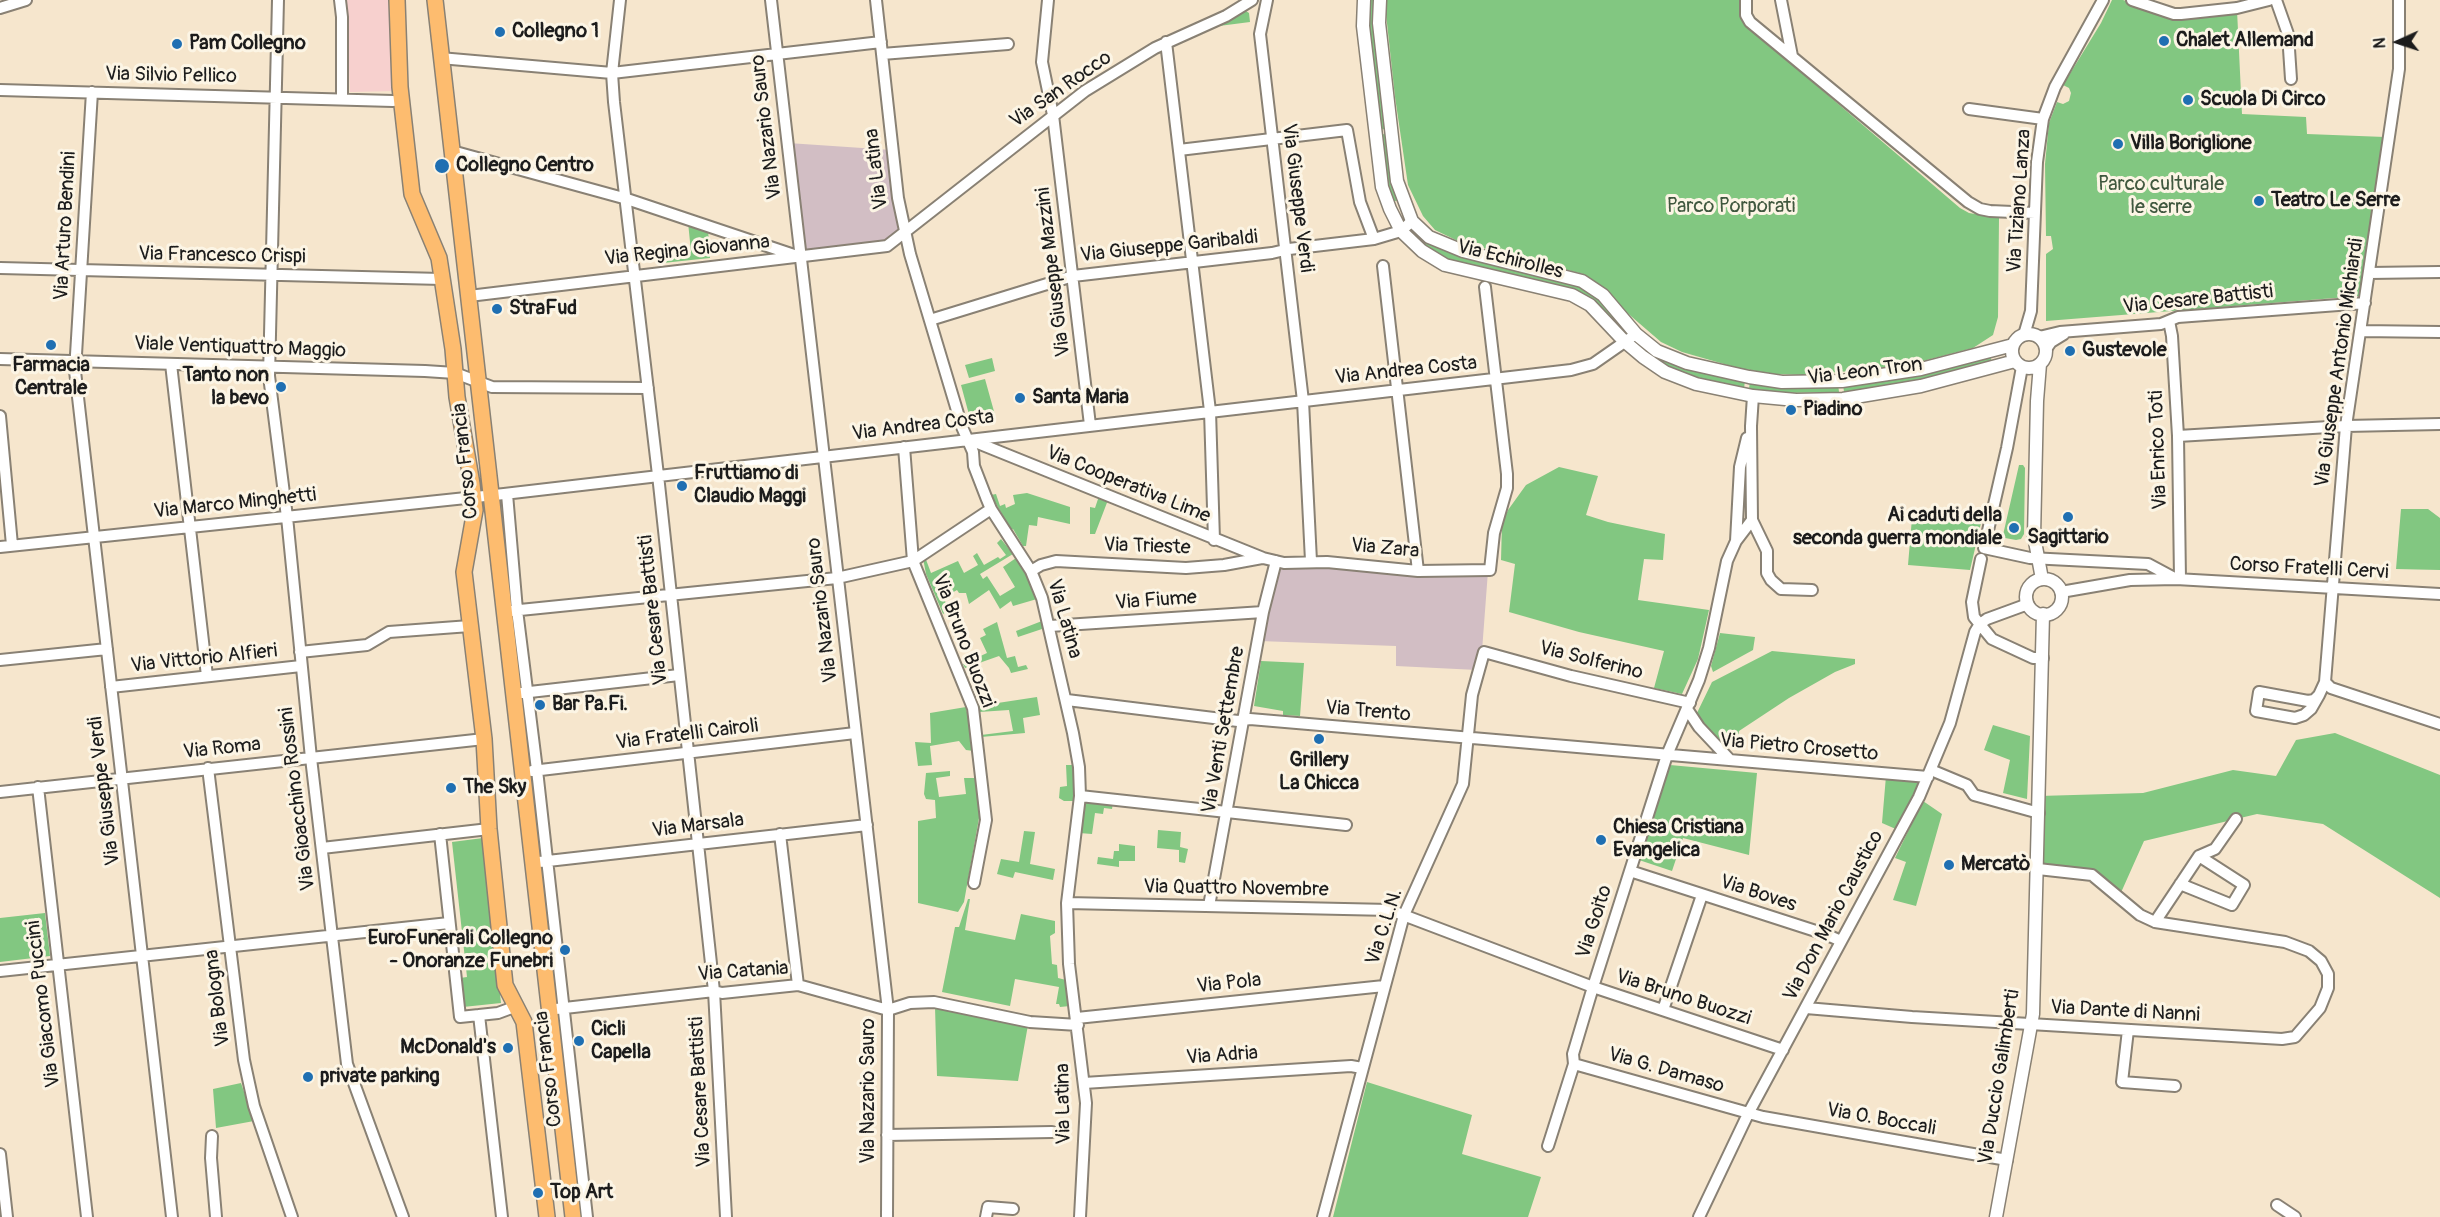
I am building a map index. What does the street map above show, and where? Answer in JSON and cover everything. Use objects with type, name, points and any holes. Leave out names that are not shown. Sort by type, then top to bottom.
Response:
[{"type":"main road","name":"Corso Francia","points":[[397,0],[400,87],[412,194],[439,258],[474,498],[475,510],[464,572],[484,739],[489,829],[505,985],[524,1022],[547,1217]]},
{"type":"main road","name":"Corso Francia","points":[[435,0],[491,496],[511,610],[530,771],[556,1009],[573,1217]]},
{"type":"street","points":[[0,8],[26,0]]},
{"type":"street","name":"Via Gioacchino Rossini","points":[[278,0],[268,367],[303,652],[302,666],[310,758],[347,1064],[404,1217]]},
{"type":"street","points":[[340,0],[342,99],[393,100]]},
{"type":"street","name":"Via Cesare Battisti","points":[[620,0],[612,74],[714,991],[726,1217]]},
{"type":"street","name":"Via Nazario Sauro","points":[[771,0],[888,1010],[887,1217]]},
{"type":"street","name":"Via Latina","points":[[876,0],[898,198],[904,231],[973,452],[975,466],[991,509],[1031,571],[1042,598],[1067,700],[1078,767],[1080,796],[1067,882],[1070,963],[1086,1103],[1080,1217]]},
{"type":"street","name":"Via Giuseppe Mazzini","points":[[1048,0],[1042,53],[1053,115],[1090,425]]},
{"type":"street","name":"Via San Rocco","points":[[904,231],[1053,115],[1112,74],[1166,42],[1226,16],[1252,0]]},
{"type":"street","name":"Via Giuseppe Verdi","points":[[1267,0],[1260,34],[1270,139],[1303,401],[1311,561]]},
{"type":"street","name":"Via Echirolles","points":[[1364,0],[1363,26],[1379,176],[1390,209],[1401,231],[1422,251],[1445,265],[1581,299],[1608,322],[1624,341]]},
{"type":"street","points":[[1380,0],[1379,23],[1397,182],[1412,221]]},
{"type":"street","points":[[1746,0],[1746,15],[1750,22],[1968,202],[1980,209],[1990,211],[2035,213]]},
{"type":"street","points":[[1781,0],[1792,56]]},
{"type":"street","name":"Via Tiziano Lanza","points":[[2033,336],[2031,311],[2035,213],[2039,140],[2043,119],[2055,87],[2103,0]]},
{"type":"street","points":[[2132,0],[2174,14],[2237,8],[2269,0]]},
{"type":"street","points":[[2276,0],[2288,34],[2290,79]]},
{"type":"street","name":"Via Giuseppe Antonio Michiardi","points":[[2319,695],[2314,700],[2308,701],[2259,692],[2256,711],[2295,718],[2304,715],[2311,709],[2319,695],[2325,682],[2346,426],[2398,69],[2399,0]]},
{"type":"street","points":[[1166,42],[1210,411],[1214,540]]},
{"type":"street","points":[[440,58],[612,74],[777,55],[881,48],[1008,44]]},
{"type":"street","name":"Via Silvio Pellico","points":[[0,90],[342,99]]},
{"type":"street","name":"Via Arturo Bendini","points":[[75,361],[92,92]]},
{"type":"street","points":[[1970,109],[2043,119]]},
{"type":"street","points":[[1179,150],[1347,130],[1360,202],[1374,239]]},
{"type":"street","points":[[452,151],[627,199],[800,257]]},
{"type":"street","name":"Via Echirolles","points":[[1412,221],[1429,237],[1463,251],[1582,281],[1603,295],[1636,334]]},
{"type":"street","name":"Via Giuseppe Garibaldi","points":[[930,320],[1073,276],[1194,263],[1374,239],[1401,231],[1412,221]]},
{"type":"street","name":"Via Regina Giovanna","points":[[469,296],[882,247],[893,242],[904,231]]},
{"type":"street","points":[[1383,266],[1418,571]]},
{"type":"street","name":"Via Francesco Crispi","points":[[0,268],[442,279]]},
{"type":"street","points":[[2369,273],[2440,272]]},
{"type":"street","points":[[1485,287],[1496,379]]},
{"type":"street","name":"Via Cesare Battisti","points":[[2033,336],[2161,324],[2178,317],[2365,303]]},
{"type":"street","name":"Via Enrico Toti","points":[[2169,321],[2172,336],[2178,436],[2178,579]]},
{"type":"street","points":[[2042,579],[2036,557],[2034,536],[2040,364],[2051,342],[2071,331]]},
{"type":"street","points":[[2361,331],[2440,332]]},
{"type":"street","name":"Via Andrea Costa","points":[[491,496],[1587,367],[1636,334]]},
{"type":"street","name":"Via Leon Tron","points":[[1636,334],[1657,351],[1687,363],[1782,382],[1842,381],[1921,369],[2013,345]]},
{"type":"street","points":[[2037,401],[2032,380],[2012,350],[2013,345],[2033,336],[2046,349]]},
{"type":"street","name":"Via Leon Tron","points":[[1624,341],[1643,357],[1681,379],[1753,396],[1796,400],[1843,399],[2021,365]]},
{"type":"street","name":"Viale Ventiquattro Maggio","points":[[0,359],[454,373],[492,387],[648,388]]},
{"type":"street","name":"Via Giuseppe Verdi","points":[[75,361],[93,536],[172,1217]]},
{"type":"street","points":[[171,364],[207,676]]},
{"type":"street","points":[[2021,365],[2040,364]]},
{"type":"street","name":"Corso Fratelli Cervi","points":[[2021,365],[2009,437],[1984,548],[2036,557],[2148,564],[2178,579]]},
{"type":"street","name":"Via Zara","points":[[1276,561],[1311,561],[1418,571],[1490,570],[1494,533],[1507,488],[1496,379]]},
{"type":"street","name":"Via Goito","points":[[1753,396],[1752,520],[1767,550],[1767,573],[1781,589],[1812,590]]},
{"type":"street","points":[[0,416],[12,545]]},
{"type":"street","points":[[2178,436],[2346,426],[2440,424]]},
{"type":"street","name":"Via Goito","points":[[1736,540],[1740,467],[1751,426]]},
{"type":"street","name":"Via Cooperativa Lime","points":[[968,439],[1214,540],[1276,561]]},
{"type":"street","name":"Via Bruno Buozzi","points":[[904,447],[913,561],[973,708],[986,820],[974,883]]},
{"type":"street","name":"Corso Francia","points":[[507,494],[511,610]]},
{"type":"street","name":"Via Marco Minghetti","points":[[0,547],[491,496]]},
{"type":"street","points":[[511,610],[837,578],[913,561],[991,509]]},
{"type":"street","name":"Via Goito","points":[[1548,1146],[1574,1064],[1574,1054],[1593,987],[1667,755],[1700,680],[1727,561],[1736,540],[1752,520]]},
{"type":"street","name":"Via Trieste","points":[[1031,571],[1041,565],[1056,561],[1186,568],[1224,565],[1263,558]]},
{"type":"street","points":[[1982,560],[1972,602],[1974,617],[1992,639],[2032,658],[2043,658]]},
{"type":"street","name":"Via Venti Settembre","points":[[1209,906],[1263,612],[1276,561]]},
{"type":"street","points":[[2042,579],[2054,582],[2061,592],[2060,605],[2055,610],[2043,614],[2037,613],[2028,604],[2026,595],[2030,586],[2042,579]]},
{"type":"street","name":"Corso Fratelli Cervi","points":[[2061,592],[2130,580],[2178,579],[2440,594]]},
{"type":"street","points":[[1980,624],[2028,604]]},
{"type":"street","name":"Via Fiume","points":[[1050,626],[1263,612]]},
{"type":"street","name":"Via Duccio Galimberti","points":[[1996,1217],[2031,1024],[2039,813],[2043,614]]},
{"type":"street","name":"Via Don Mario Caustico","points":[[1699,1217],[1748,1114],[1930,774],[1950,723],[1970,646],[1980,624]]},
{"type":"street","points":[[303,652],[367,645],[389,632],[470,626]]},
{"type":"street","points":[[0,660],[107,649]]},
{"type":"street","name":"Via Solferino","points":[[1484,652],[1689,706]]},
{"type":"street","name":"Via C.L.N.","points":[[1323,1217],[1404,915],[1462,784],[1472,695],[1484,652]]},
{"type":"street","name":"Via Vittorio Alfieri","points":[[111,687],[302,666]]},
{"type":"street","points":[[521,693],[679,675]]},
{"type":"street","points":[[2325,682],[2331,688],[2440,724]]},
{"type":"street","name":"Via Trento","points":[[1067,700],[1238,721],[1244,719],[1667,755]]},
{"type":"street","points":[[1689,706],[1699,727],[1730,760]]},
{"type":"street","name":"Via Fratelli Cairoli","points":[[530,771],[855,733]]},
{"type":"street","name":"Via Roma","points":[[0,792],[484,739]]},
{"type":"street","name":"Via Pietro Crosetto","points":[[1667,755],[1930,774],[1967,785],[1974,795],[2039,813]]},
{"type":"street","name":"Via Bologna","points":[[208,768],[244,1060],[254,1106],[292,1217]]},
{"type":"street","name":"Via Giacomo Puccini","points":[[38,787],[87,1217]]},
{"type":"street","points":[[1080,796],[1346,825]]},
{"type":"street","points":[[2037,869],[2092,875],[2140,915],[2155,922],[2199,855],[2215,849],[2236,819]]},
{"type":"street","name":"Via Marsala","points":[[539,862],[867,825]]},
{"type":"street","points":[[322,848],[489,829]]},
{"type":"street","points":[[440,834],[459,1017],[479,1015],[502,1217]]},
{"type":"street","points":[[780,834],[798,985]]},
{"type":"street","points":[[2180,884],[2232,904],[2244,885],[2199,855]]},
{"type":"street","name":"Via Boves","points":[[1630,871],[1841,941]]},
{"type":"street","points":[[1663,1010],[1702,895]]},
{"type":"street","name":"Via Quattro Novembre","points":[[1067,903],[1390,910],[1404,915]]},
{"type":"street","name":"Via Bruno Buozzi","points":[[1404,915],[1593,987],[1783,1050]]},
{"type":"street","name":"Via Dante di Nanni","points":[[1806,1008],[1822,1011],[2282,1039],[2295,1036],[2309,1024],[2320,1008],[2328,988],[2328,974],[2321,961],[2309,951],[2285,942],[2155,922]]},
{"type":"street","points":[[0,971],[450,923]]},
{"type":"street","name":"Via Catania","points":[[556,1009],[714,991],[722,993],[798,985],[888,1010],[910,1003],[934,1002],[1030,1022],[1078,1021]]},
{"type":"street","name":"Via Pola","points":[[1078,1021],[1384,986]]},
{"type":"street","name":"Corso Francia","points":[[479,1015],[498,1013],[517,1006]]},
{"type":"street","name":"Corso Francia","points":[[556,1009],[587,1217]]},
{"type":"street","points":[[2128,1030],[2122,1082],[2175,1086]]},
{"type":"street","name":"Via G. Damaso","points":[[1574,1064],[1748,1114]]},
{"type":"street","name":"Via Adria","points":[[1084,1083],[1351,1066],[1362,1068]]},
{"type":"street","name":"Via O. Boccali","points":[[1748,1114],[2007,1160]]},
{"type":"street","points":[[887,1135],[1052,1132]]},
{"type":"street","points":[[212,1136],[211,1166],[216,1217]]},
{"type":"street","points":[[0,1154],[5,1216]]},
{"type":"street","points":[[2277,1205],[2295,1217]]},
{"type":"street","points":[[986,1217],[988,1207],[1013,1209]]},
{"type":"shaded area","points":[[346,0],[394,0],[396,91],[350,92]]},
{"type":"shaded area","points":[[788,143],[892,150],[903,231],[892,242],[802,255]]},
{"type":"shaded area","points":[[1277,562],[1488,571],[1482,651],[1477,670],[1396,666],[1396,646],[1259,641]]},
{"type":"green space","points":[[1366,0],[1374,0],[1373,28],[1385,129],[1377,130]]},
{"type":"green space","name":"Parco Porporati","points":[[1387,0],[1741,0],[1739,12],[1747,26],[1960,208],[1969,213],[1999,218],[1998,317],[1993,335],[1973,348],[1919,362],[1876,369],[1802,375],[1774,374],[1738,368],[1682,352],[1661,342],[1625,311],[1606,289],[1583,274],[1460,242],[1435,230],[1423,216],[1408,185],[1395,97],[1386,14]]},
{"type":"green space","name":"Parco culturale le serre","points":[[2112,0],[2123,0],[2179,18],[2237,10],[2242,114],[2306,117],[2307,134],[2385,137],[2360,296],[2046,321],[2046,254],[2053,249],[2051,236],[2046,236],[2045,164],[2049,123],[2057,102],[2063,104],[2069,101],[2071,93],[2069,88],[2063,85],[2101,23]]},
{"type":"green space","points":[[1246,11],[1249,13],[1250,22],[1219,26]]},
{"type":"green space","points":[[1385,134],[1391,178],[1398,200],[1390,203],[1377,135]]},
{"type":"green space","points":[[688,222],[708,229],[710,258],[663,263],[660,256],[691,252]]},
{"type":"green space","points":[[1424,236],[1575,284],[1592,292],[1616,316],[1610,321],[1593,303],[1447,260],[1419,242]]},
{"type":"green space","points":[[1650,349],[1745,380],[1744,389],[1678,372],[1646,355]]},
{"type":"green space","points":[[1990,355],[1992,363],[1919,381],[1844,392],[1843,384]]},
{"type":"green space","points":[[992,358],[995,371],[969,378],[965,365]]},
{"type":"green space","points":[[985,379],[995,415],[971,422],[961,385]]},
{"type":"green space","points":[[1750,381],[1838,384],[1839,392],[1755,391],[1749,389]]},
{"type":"green space","points":[[2019,465],[2025,468],[2024,534],[2021,539],[2016,540],[2005,538],[2003,535]]},
{"type":"green space","points":[[1559,467],[1598,476],[1586,515],[1665,534],[1663,560],[1644,559],[1638,600],[1709,610],[1698,659],[1682,694],[1654,688],[1664,651],[1579,632],[1509,612],[1515,564],[1501,560],[1502,523],[1508,510],[1526,485]]},
{"type":"green space","points":[[1027,493],[1070,507],[1070,524],[1038,517],[1037,526],[1029,525],[1026,546],[1023,546],[991,495],[996,494],[1000,506],[1005,504],[1006,508],[1015,504],[1013,495]]},
{"type":"green space","points":[[1099,496],[1108,500],[1095,534],[1090,534],[1090,507],[1095,508]]},
{"type":"green space","points":[[2401,509],[2428,509],[2440,518],[2440,570],[2396,569]]},
{"type":"green space","points":[[1912,518],[1981,523],[1970,570],[1908,565]]},
{"type":"green space","points":[[1001,539],[1013,554],[980,574],[983,579],[987,576],[1000,596],[1015,587],[1003,567],[1016,558],[1037,599],[1013,606],[1011,601],[1000,609],[989,590],[969,604],[966,593],[959,593],[957,590],[943,598],[950,609],[943,614],[926,574],[923,558],[925,557],[931,573],[958,561],[964,573],[978,565],[973,556],[977,553],[984,565],[1006,555],[997,543]]},
{"type":"green space","points":[[1042,621],[1045,628],[1018,637],[1016,631]]},
{"type":"green space","points":[[997,622],[1007,658],[1015,656],[1018,667],[1026,665],[1028,669],[1011,673],[999,656],[965,668],[963,664],[987,653],[980,638],[986,635],[983,629]]},
{"type":"green space","points":[[1720,633],[1755,637],[1753,650],[1713,672],[1711,666]]},
{"type":"green space","points":[[1772,651],[1855,659],[1855,664],[1835,672],[1789,698],[1739,731],[1737,744],[1722,743],[1696,715],[1712,682]]},
{"type":"green space","points":[[1261,661],[1304,663],[1300,716],[1283,715],[1283,711],[1254,706]]},
{"type":"green space","points":[[1037,697],[1040,715],[1023,718],[1025,733],[981,737],[981,735],[1013,731],[1009,710],[979,712],[978,706]]},
{"type":"green space","points":[[966,707],[974,751],[966,750],[959,741],[930,746],[932,765],[918,766],[915,742],[931,743],[930,713]]},
{"type":"green space","points":[[1993,725],[2030,736],[2027,799],[2003,793],[2010,760],[1984,750]]},
{"type":"green space","points":[[2335,733],[2440,775],[2440,898],[2323,824],[2257,814],[2144,841],[2119,897],[2092,875],[2038,869],[2039,796],[2143,793],[2233,770],[2276,776],[2296,740]]},
{"type":"green space","points":[[1066,765],[1074,765],[1075,801],[1064,801],[1059,798],[1060,787],[1067,786]]},
{"type":"green space","points":[[1670,765],[1757,773],[1749,855],[1683,838],[1672,871],[1639,860]]},
{"type":"green space","points":[[950,771],[950,776],[936,778],[939,797],[966,794],[964,778],[977,778],[981,807],[964,902],[958,912],[918,903],[918,821],[936,818],[935,800],[926,799],[924,794],[926,773]]},
{"type":"green space","points":[[1886,776],[1923,780],[1898,830],[1882,823]]},
{"type":"green space","points":[[1084,801],[1113,803],[1112,809],[1104,808],[1103,814],[1095,813],[1092,834],[1079,833]]},
{"type":"green space","points":[[1923,801],[1942,814],[1916,906],[1893,900],[1906,862],[1895,858]]},
{"type":"green space","points":[[1158,830],[1181,832],[1180,847],[1188,849],[1185,863],[1179,862],[1179,850],[1157,848]]},
{"type":"green space","points":[[1024,831],[1035,832],[1030,864],[1055,869],[1053,880],[1015,872],[1013,878],[997,874],[1001,859],[1019,862]]},
{"type":"green space","points":[[483,838],[501,1003],[463,1007],[460,978],[467,977],[452,842]]},
{"type":"green space","points":[[1119,844],[1135,846],[1135,861],[1119,861],[1119,867],[1097,864],[1098,857],[1113,859],[1114,851],[1119,851]]},
{"type":"green space","points":[[968,899],[970,899],[965,930],[1015,940],[1021,914],[1055,921],[1055,933],[1050,936],[1052,964],[1057,965],[1058,978],[1066,980],[1070,1006],[1060,1007],[1056,1004],[1059,987],[1015,979],[1010,1006],[942,992],[955,927],[959,927]]},
{"type":"green space","points":[[45,913],[50,956],[0,962],[0,918]]},
{"type":"green space","points":[[935,1007],[1028,1025],[1018,1081],[937,1076]]},
{"type":"green space","points":[[1367,1082],[1472,1115],[1462,1154],[1541,1177],[1528,1217],[1333,1217]]},
{"type":"green space","points":[[241,1083],[254,1121],[216,1128],[213,1089]]},
{"type":"place","name":"Collegno 1","points":[[500,32]]},
{"type":"place","name":"Chalet Allemand","points":[[2164,41]]},
{"type":"place","name":"Pam Collegno","points":[[177,44]]},
{"type":"place","name":"Scuola Di Circo","points":[[2188,100]]},
{"type":"place","name":"Villa Boriglione","points":[[2118,144]]},
{"type":"place","name":"Collegno Centro","points":[[442,166]]},
{"type":"place","name":"Teatro Le Serre","points":[[2259,201]]},
{"type":"place","name":"StraFud","points":[[497,309]]},
{"type":"place","name":"Farmacia Centrale","points":[[51,345]]},
{"type":"place","name":"Gustevole","points":[[2070,351]]},
{"type":"place","name":"Tanto non la bevo","points":[[281,387]]},
{"type":"place","name":"Santa Maria","points":[[1020,398]]},
{"type":"place","name":"Piadino","points":[[1791,410]]},
{"type":"place","name":"Fruttiamo di Claudio Maggi","points":[[682,486]]},
{"type":"place","name":"Sagittario","points":[[2068,517]]},
{"type":"place","name":"Ai caduti della seconda guerra mondiale","points":[[2014,528]]},
{"type":"place","name":"Bar Pa.Fi.","points":[[540,705]]},
{"type":"place","name":"Grillery La Chicca","points":[[1319,739]]},
{"type":"place","name":"The Sky","points":[[451,788]]},
{"type":"place","name":"Chiesa Cristiana Evangelica","points":[[1601,840]]},
{"type":"place","name":"Mercatò","points":[[1949,865]]},
{"type":"place","name":"EuroFunerali Collegno - Onoranze Funebri","points":[[565,950]]},
{"type":"place","name":"Cicli Capella","points":[[579,1041]]},
{"type":"place","name":"McDonald's","points":[[508,1048]]},
{"type":"place","name":"private parking","points":[[308,1077]]},
{"type":"place","name":"Top Art","points":[[538,1193]]}]
